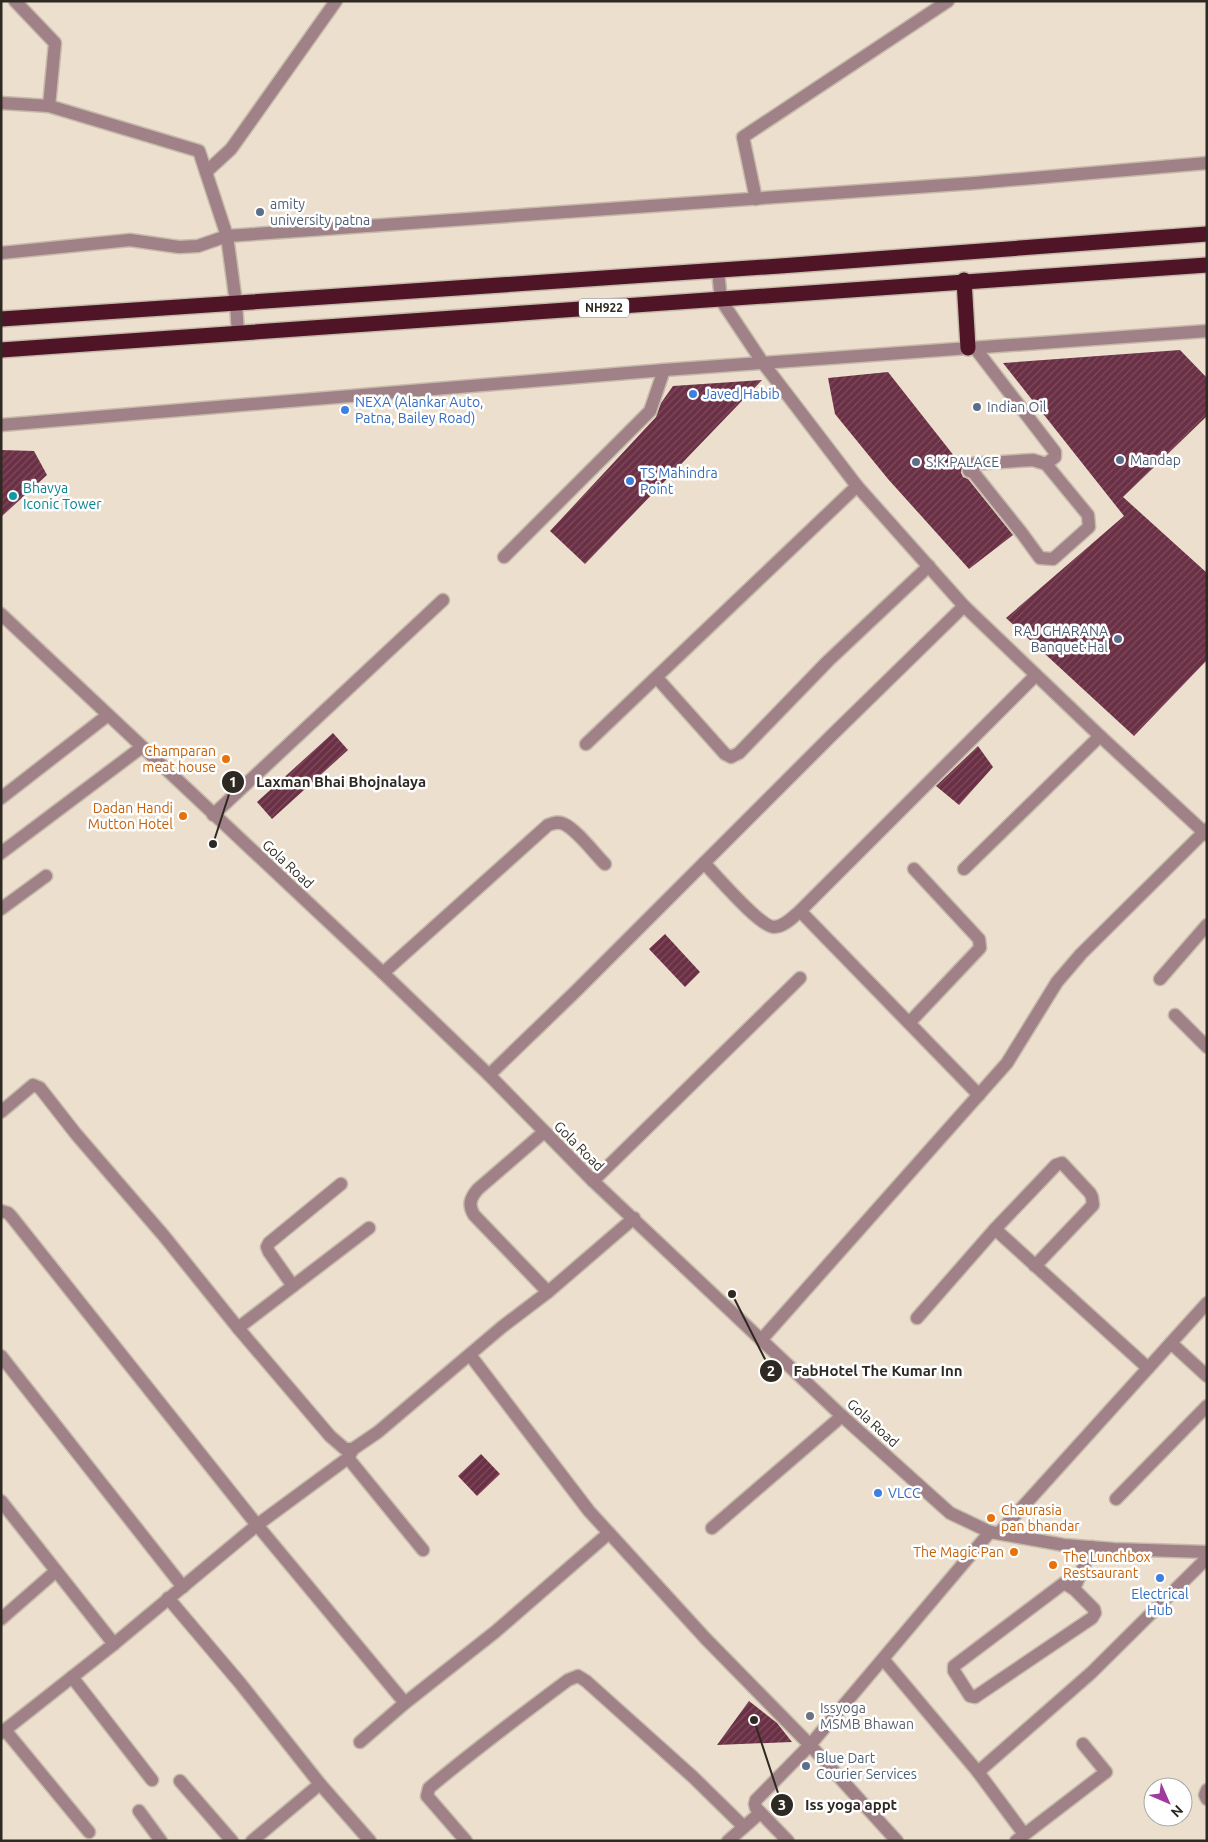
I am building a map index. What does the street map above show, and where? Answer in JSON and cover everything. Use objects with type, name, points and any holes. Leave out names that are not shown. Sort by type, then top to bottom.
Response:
[{"type":"highway","name":"NH922","points":[[1,319],[718,271],[1207,234]]},
{"type":"highway","name":"NH922","points":[[1,350],[721,300],[964,280],[1207,265]]},
{"type":"highway","points":[[964,280],[972,348]]},
{"type":"street","points":[[15,1],[56,43],[49,106]]},
{"type":"street","points":[[206,172],[231,149],[336,1]]},
{"type":"street","points":[[756,199],[743,137],[948,1]]},
{"type":"street","points":[[1,103],[49,106],[199,151],[226,236],[236,303],[238,334]]},
{"type":"street","points":[[1,253],[130,240],[179,247],[198,246],[226,236],[756,199],[1207,163]]},
{"type":"street","points":[[718,271],[721,300],[763,363],[858,486],[964,606],[1100,736],[1206,832],[1069,968],[1047,998],[1017,1048],[979,1095],[762,1339]]},
{"type":"street","points":[[1,425],[664,370],[1207,331]]},
{"type":"street","points":[[972,348],[1056,452],[1055,457],[1046,464]]},
{"type":"street","points":[[504,557],[650,411],[664,370]]},
{"type":"street","points":[[1033,460],[1046,464],[1088,515],[1090,521],[1089,527],[1053,559],[1047,560],[1040,558],[973,472],[968,471],[970,464],[1033,460]]},
{"type":"street","points":[[586,744],[858,486]]},
{"type":"street","points":[[657,678],[725,754],[732,757],[738,754],[828,662],[929,566]]},
{"type":"street","points":[[213,815],[443,600]]},
{"type":"street","points":[[489,1075],[582,986],[964,606]]},
{"type":"street","name":"Gola Road","points":[[1,614],[489,1075],[592,1181],[634,1218],[842,1416],[950,1513],[994,1533],[1064,1545],[1207,1552]]},
{"type":"street","points":[[704,863],[755,917],[770,926],[781,925],[800,911],[1036,675]]},
{"type":"street","points":[[1,798],[108,715]]},
{"type":"street","points":[[964,869],[1100,736]]},
{"type":"street","points":[[1,853],[142,747]]},
{"type":"street","points":[[383,974],[548,825],[555,822],[562,823],[570,828],[605,864]]},
{"type":"street","points":[[909,1023],[980,948],[979,939],[914,869]]},
{"type":"street","points":[[1,909],[46,876]]},
{"type":"street","points":[[800,911],[979,1095]]},
{"type":"street","points":[[1160,979],[1207,925]]},
{"type":"street","points":[[592,1181],[800,978]]},
{"type":"street","points":[[1175,1015],[1207,1047]]},
{"type":"street","points":[[1,1112],[33,1086],[40,1088],[76,1134],[164,1236],[238,1328],[338,1445],[350,1453],[423,1550]]},
{"type":"street","points":[[544,1132],[478,1189],[472,1196],[470,1209],[548,1292]]},
{"type":"street","points":[[917,1318],[995,1228],[1060,1163],[1066,1166],[1090,1193],[1093,1205],[1036,1266]]},
{"type":"street","points":[[294,1286],[267,1247],[269,1243],[341,1184]]},
{"type":"street","points":[[1,1211],[11,1216],[257,1525],[405,1703]]},
{"type":"street","points":[[89,1832],[3,1731],[114,1644],[257,1525],[366,1442],[548,1292],[634,1218]]},
{"type":"street","points":[[238,1328],[369,1228]]},
{"type":"street","points":[[995,1228],[1148,1368]]},
{"type":"street","points":[[788,1841],[760,1813],[754,1804],[759,1795],[810,1745],[994,1533],[1207,1303]]},
{"type":"street","points":[[1171,1343],[1207,1376]]},
{"type":"street","points":[[470,1355],[589,1512],[706,1639],[810,1745],[897,1841]]},
{"type":"street","points":[[1,1356],[183,1587]]},
{"type":"street","points":[[1116,1499],[1207,1406]]},
{"type":"street","points":[[712,1528],[842,1416]]},
{"type":"street","points":[[1,1501],[114,1644]]},
{"type":"street","points":[[360,1742],[405,1703],[495,1632],[609,1533]]},
{"type":"street","points":[[1074,1588],[1092,1547]]},
{"type":"street","points":[[978,1772],[1091,1674],[1207,1558]]},
{"type":"street","points":[[1,1619],[56,1571]]},
{"type":"street","points":[[1066,1583],[1074,1588],[1094,1609],[1095,1613],[1092,1618],[976,1697],[970,1696],[954,1670],[954,1666],[1062,1584],[1066,1583]]},
{"type":"street","points":[[168,1598],[240,1683],[320,1784],[370,1841]]},
{"type":"street","points":[[883,1659],[978,1772],[1020,1837],[1106,1772],[1083,1744]]},
{"type":"street","points":[[466,1841],[427,1796],[430,1788],[478,1747],[568,1680],[578,1676],[586,1681],[693,1777],[744,1827]]},
{"type":"street","points":[[72,1677],[152,1780]]},
{"type":"street","points":[[180,1781],[232,1841]]},
{"type":"street","points":[[252,1841],[320,1784]]},
{"type":"street","points":[[1207,1790],[1205,1795],[1207,1799]]},
{"type":"street","points":[[139,1811],[161,1841]]},
{"type":"street","points":[[728,1841],[760,1813]]},
{"type":"building","points":[[1180,350],[1207,378],[1207,416],[1123,497],[1207,573],[1207,660],[1134,736],[1006,618],[1124,516],[1003,363]]},
{"type":"building","name":"S.K.PALACE","points":[[888,372],[962,466],[961,473],[963,477],[968,479],[1013,535],[969,569],[888,479],[835,414],[828,378]]},
{"type":"building","name":"TS Mahindra Point","points":[[762,380],[585,564],[550,531],[656,417],[661,403],[673,386]]},
{"type":"building","name":"Bhavya Iconic Tower","points":[[1,450],[34,451],[47,475],[1,517]]},
{"type":"building","points":[[333,733],[348,750],[272,819],[257,802]]},
{"type":"building","points":[[978,746],[993,767],[959,805],[936,786]]},
{"type":"building","points":[[665,934],[700,972],[685,987],[649,949]]},
{"type":"building","points":[[481,1454],[500,1474],[477,1496],[458,1476]]},
{"type":"building","points":[[749,1701],[777,1723],[792,1742],[717,1745]]},
{"type":"place","name":"amity university patna","points":[[260,212]]},
{"type":"place","name":"Javed Habib","points":[[693,394]]},
{"type":"place","name":"Indian Oil","points":[[977,407]]},
{"type":"place","name":"NEXA (Alankar Auto, Patna, Bailey Road)","points":[[345,410]]},
{"type":"place","name":"Mandap","points":[[1120,460]]},
{"type":"place","name":"S.K.PALACE","points":[[916,462]]},
{"type":"place","name":"TS Mahindra Point","points":[[630,481]]},
{"type":"place","name":"Bhavya Iconic Tower","points":[[13,496]]},
{"type":"place","name":"RAJ GHARANA Banquet Hal","points":[[1118,639]]},
{"type":"place","name":"Champaran meat house","points":[[226,759]]},
{"type":"place","name":"Dadan Handi Mutton Hotel","points":[[183,816]]},
{"type":"place","name":"Laxman Bhai Bhojnalaya","points":[[213,844]]},
{"type":"place","name":"FabHotel The Kumar Inn","points":[[732,1294]]},
{"type":"place","name":"VLCC","points":[[878,1493]]},
{"type":"place","name":"Chaurasia pan bhandar","points":[[991,1518]]},
{"type":"place","name":"The Magic Pan","points":[[1014,1552]]},
{"type":"place","name":"The Lunchbox Restsaurant","points":[[1053,1565]]},
{"type":"place","name":"Electrical Hub","points":[[1160,1578]]},
{"type":"place","name":"Issyoga MSMB Bhawan","points":[[810,1716]]},
{"type":"place","name":"Iss yoga appt","points":[[754,1720]]},
{"type":"place","name":"Blue Dart Courier Services","points":[[806,1766]]}]
